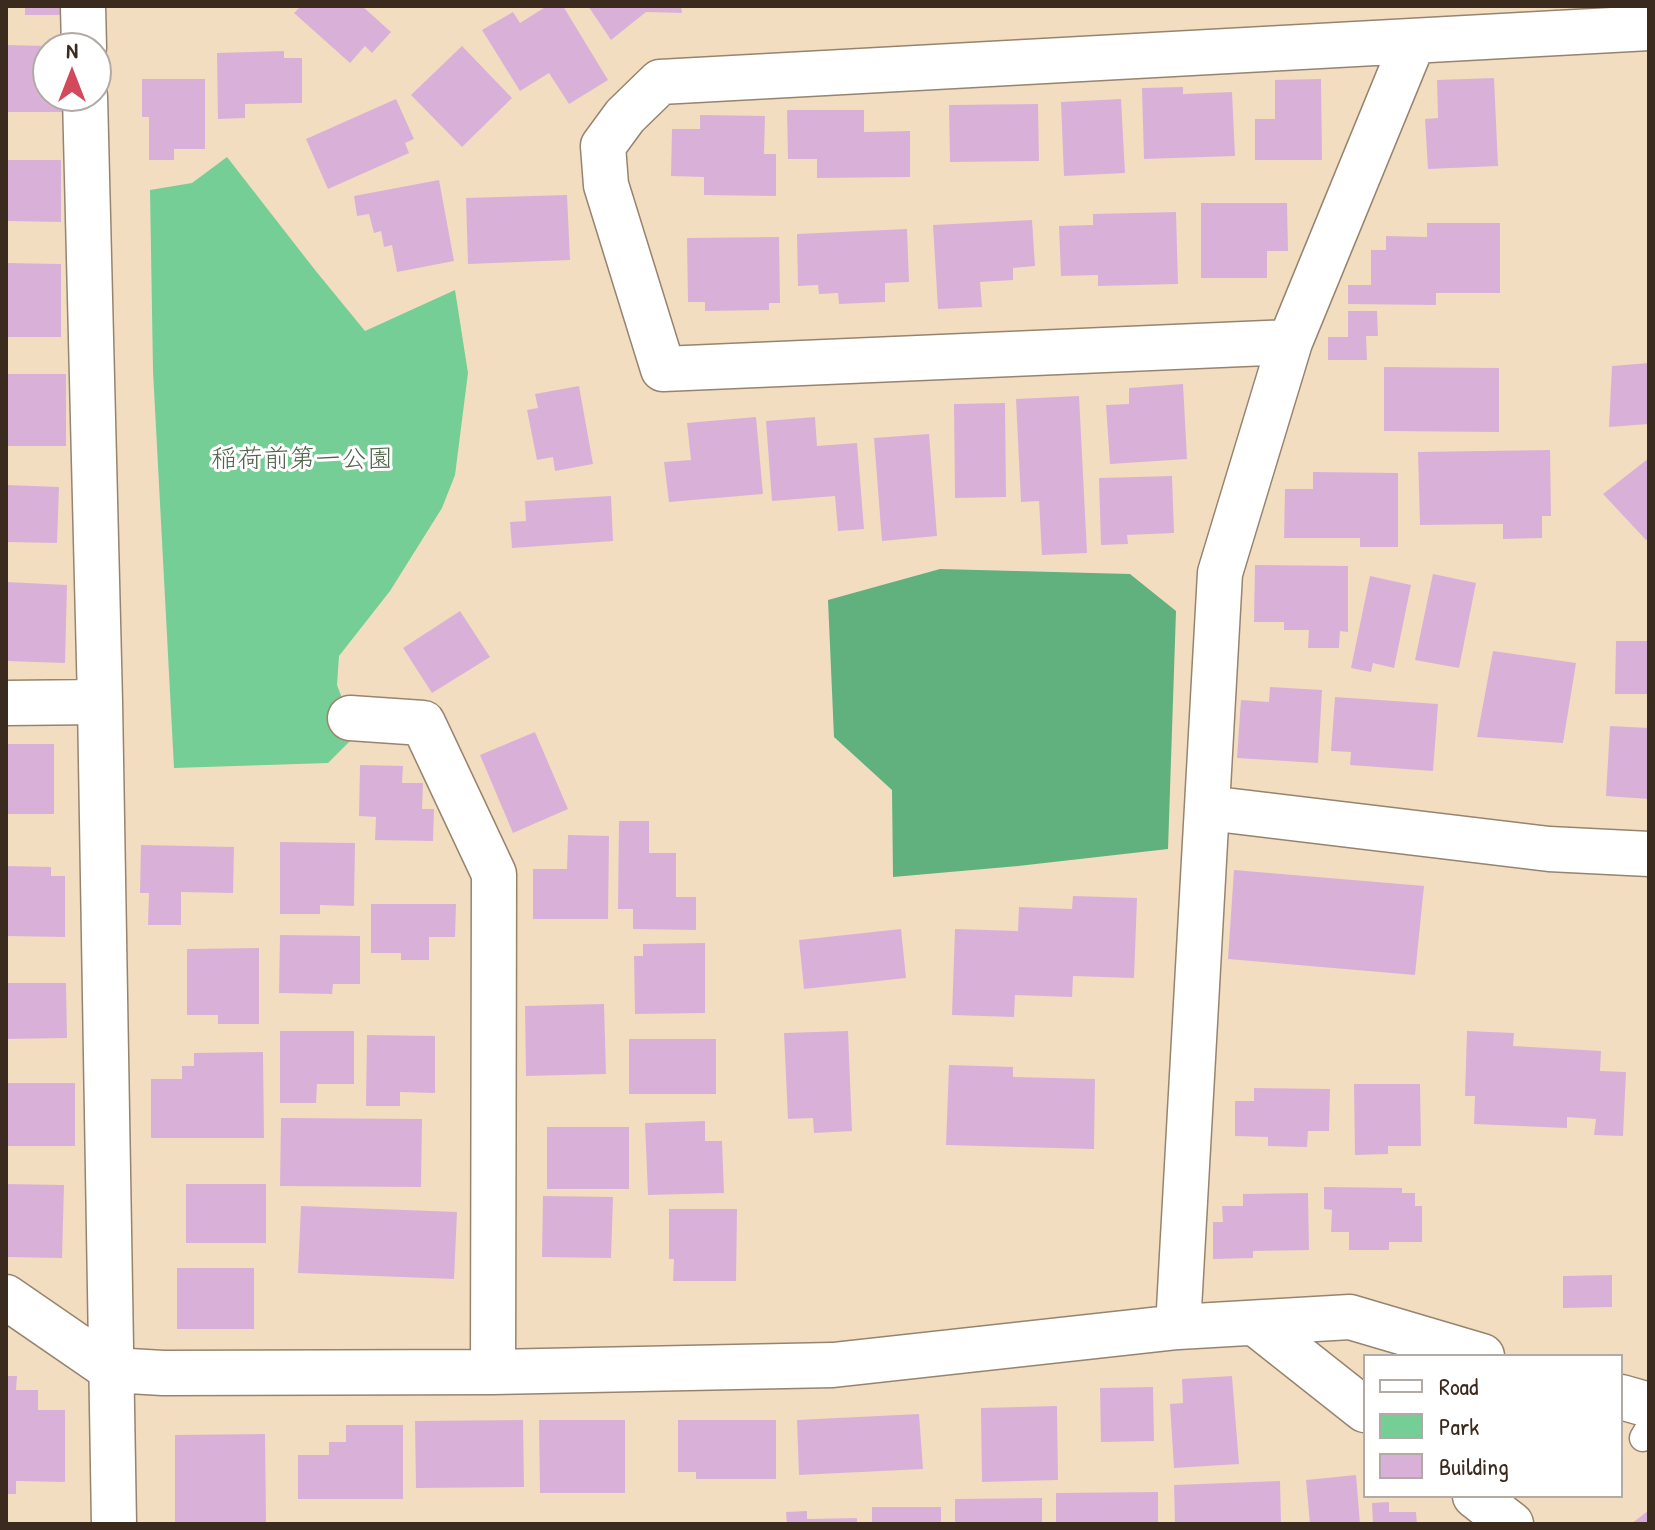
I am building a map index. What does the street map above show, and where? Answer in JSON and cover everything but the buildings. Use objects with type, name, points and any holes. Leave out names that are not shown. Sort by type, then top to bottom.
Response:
[{"type":"street","points":[[83,6],[84,32]]},
{"type":"street","points":[[1290,342],[663,369],[606,185],[603,146],[625,116],[660,82],[1649,28]]},
{"type":"street","points":[[1178,1327],[1220,573],[1290,342],[1413,42]]},
{"type":"street","points":[[85,112],[100,702],[114,1524]]},
{"type":"street","points":[[6,703],[100,702]]},
{"type":"street","points":[[350,718],[423,723],[494,874],[493,1372]]},
{"type":"street","points":[[1208,808],[1549,849],[1649,854]]},
{"type":"street","points":[[6,1297],[112,1370],[163,1373],[493,1372],[833,1365],[1178,1327],[1350,1317],[1475,1354]]},
{"type":"street","points":[[1255,1323],[1363,1408]]},
{"type":"street","points":[[1623,1399],[1647,1424]]},
{"type":"street","points":[[1478,1498],[1511,1524]]},
{"type":"green space","name":"稲荷前第一公園","points":[[227,157],[365,331],[455,290],[468,373],[455,475],[442,508],[390,591],[339,656],[337,685],[356,735],[328,763],[174,768],[153,371],[150,190],[192,183]]},
{"type":"green space","points":[[940,569],[1130,574],[1176,611],[1168,849],[893,877],[892,790],[834,737],[828,600]]}]
